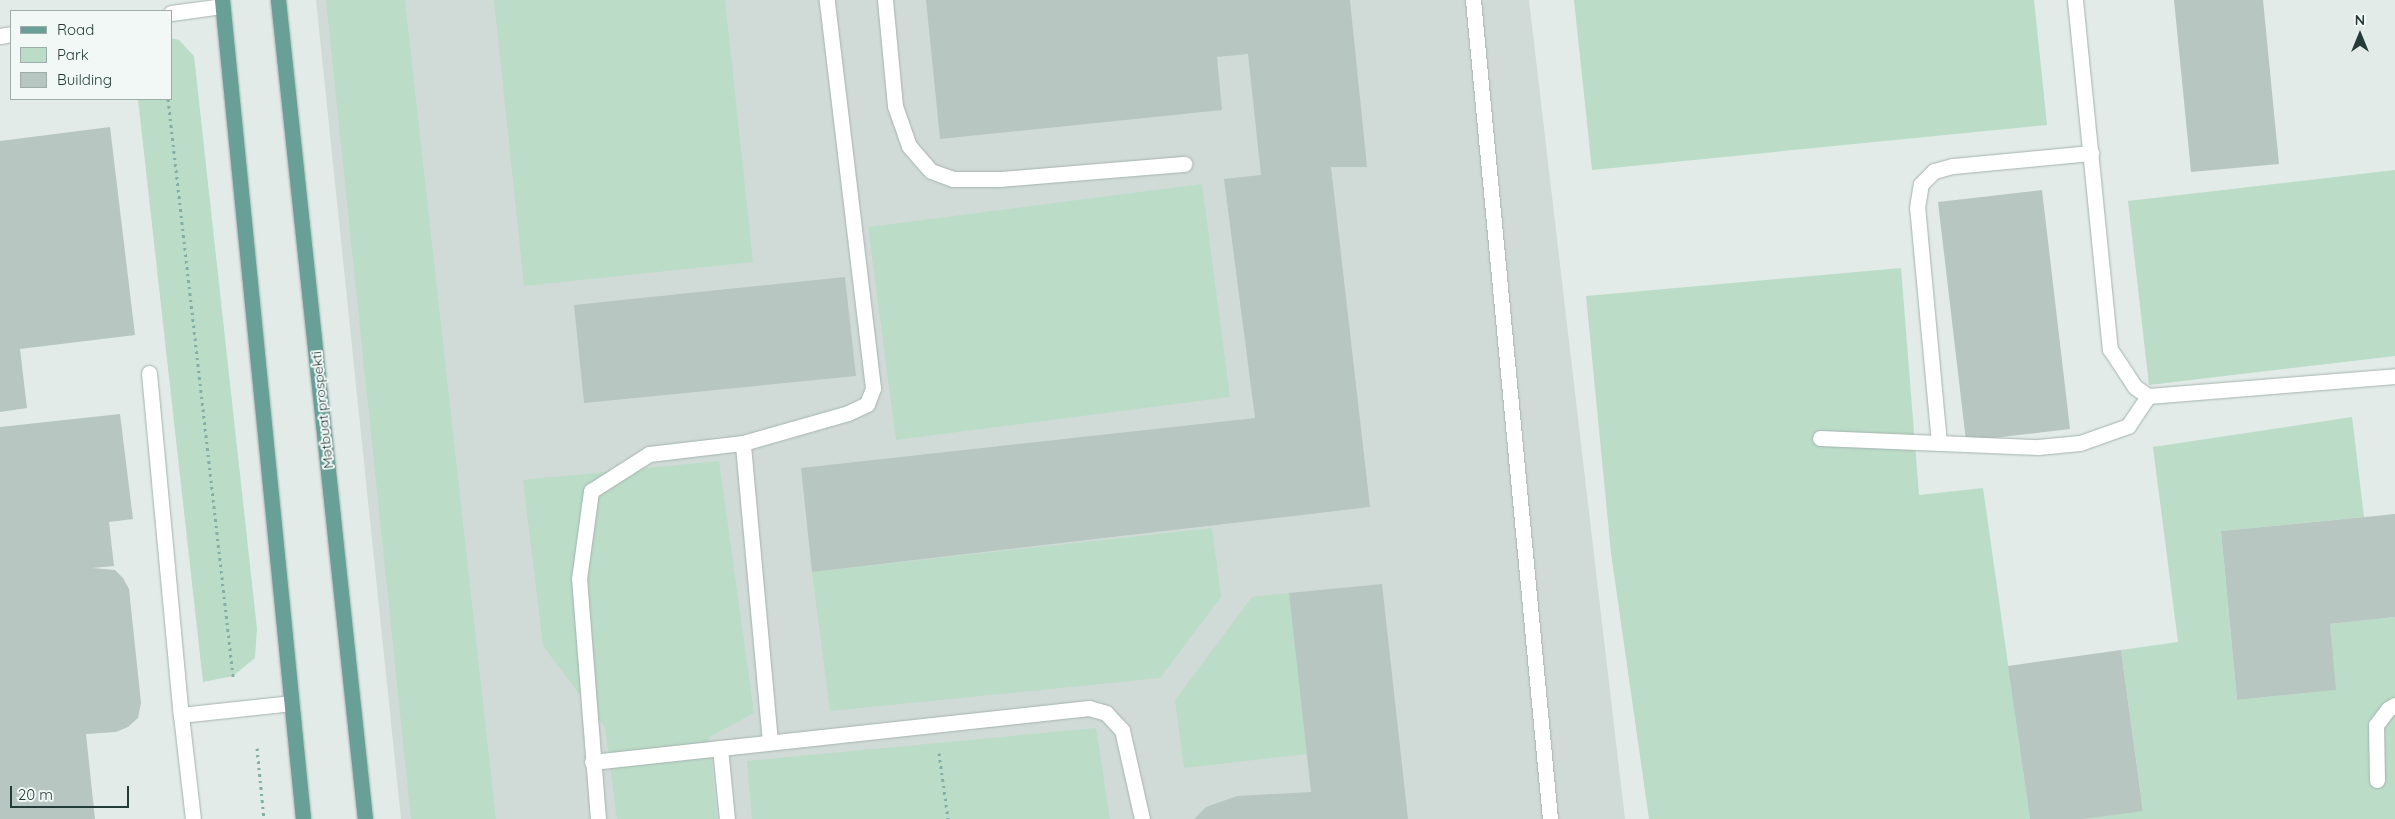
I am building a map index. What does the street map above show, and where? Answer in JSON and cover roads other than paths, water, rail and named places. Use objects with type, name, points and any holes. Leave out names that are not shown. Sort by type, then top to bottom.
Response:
[{"type":"main road","name":"Mətbuat prospekti","points":[[278,0],[365,819]]},
{"type":"main road","points":[[222,3],[303,819]]},
{"type":"street","points":[[598,819],[579,579],[591,491],[649,454],[743,443],[848,413],[867,404],[873,388],[827,0]]},
{"type":"street","points":[[885,0],[895,106],[909,146],[930,171],[953,179],[1000,179],[1184,164]]},
{"type":"street","points":[[1473,0],[1550,819]]},
{"type":"street","points":[[2075,0],[2110,348],[2125,375],[2148,396],[2395,376]]},
{"type":"street","points":[[172,13],[222,3]]},
{"type":"street","points":[[1940,443],[1917,208],[1921,184],[1934,172],[1953,166],[2090,153]]},
{"type":"street","points":[[149,373],[181,714],[193,819]]},
{"type":"street","points":[[1820,438],[2038,447],[2080,443],[2128,426],[2148,396]]},
{"type":"street","points":[[743,443],[770,742]]},
{"type":"street","points":[[181,714],[291,703]]},
{"type":"street","points":[[2376,780],[2376,725],[2388,709],[2395,705]]},
{"type":"street","points":[[592,762],[1089,708],[1106,713],[1122,730],[1142,819]]},
{"type":"street","points":[[720,748],[727,819]]}]
